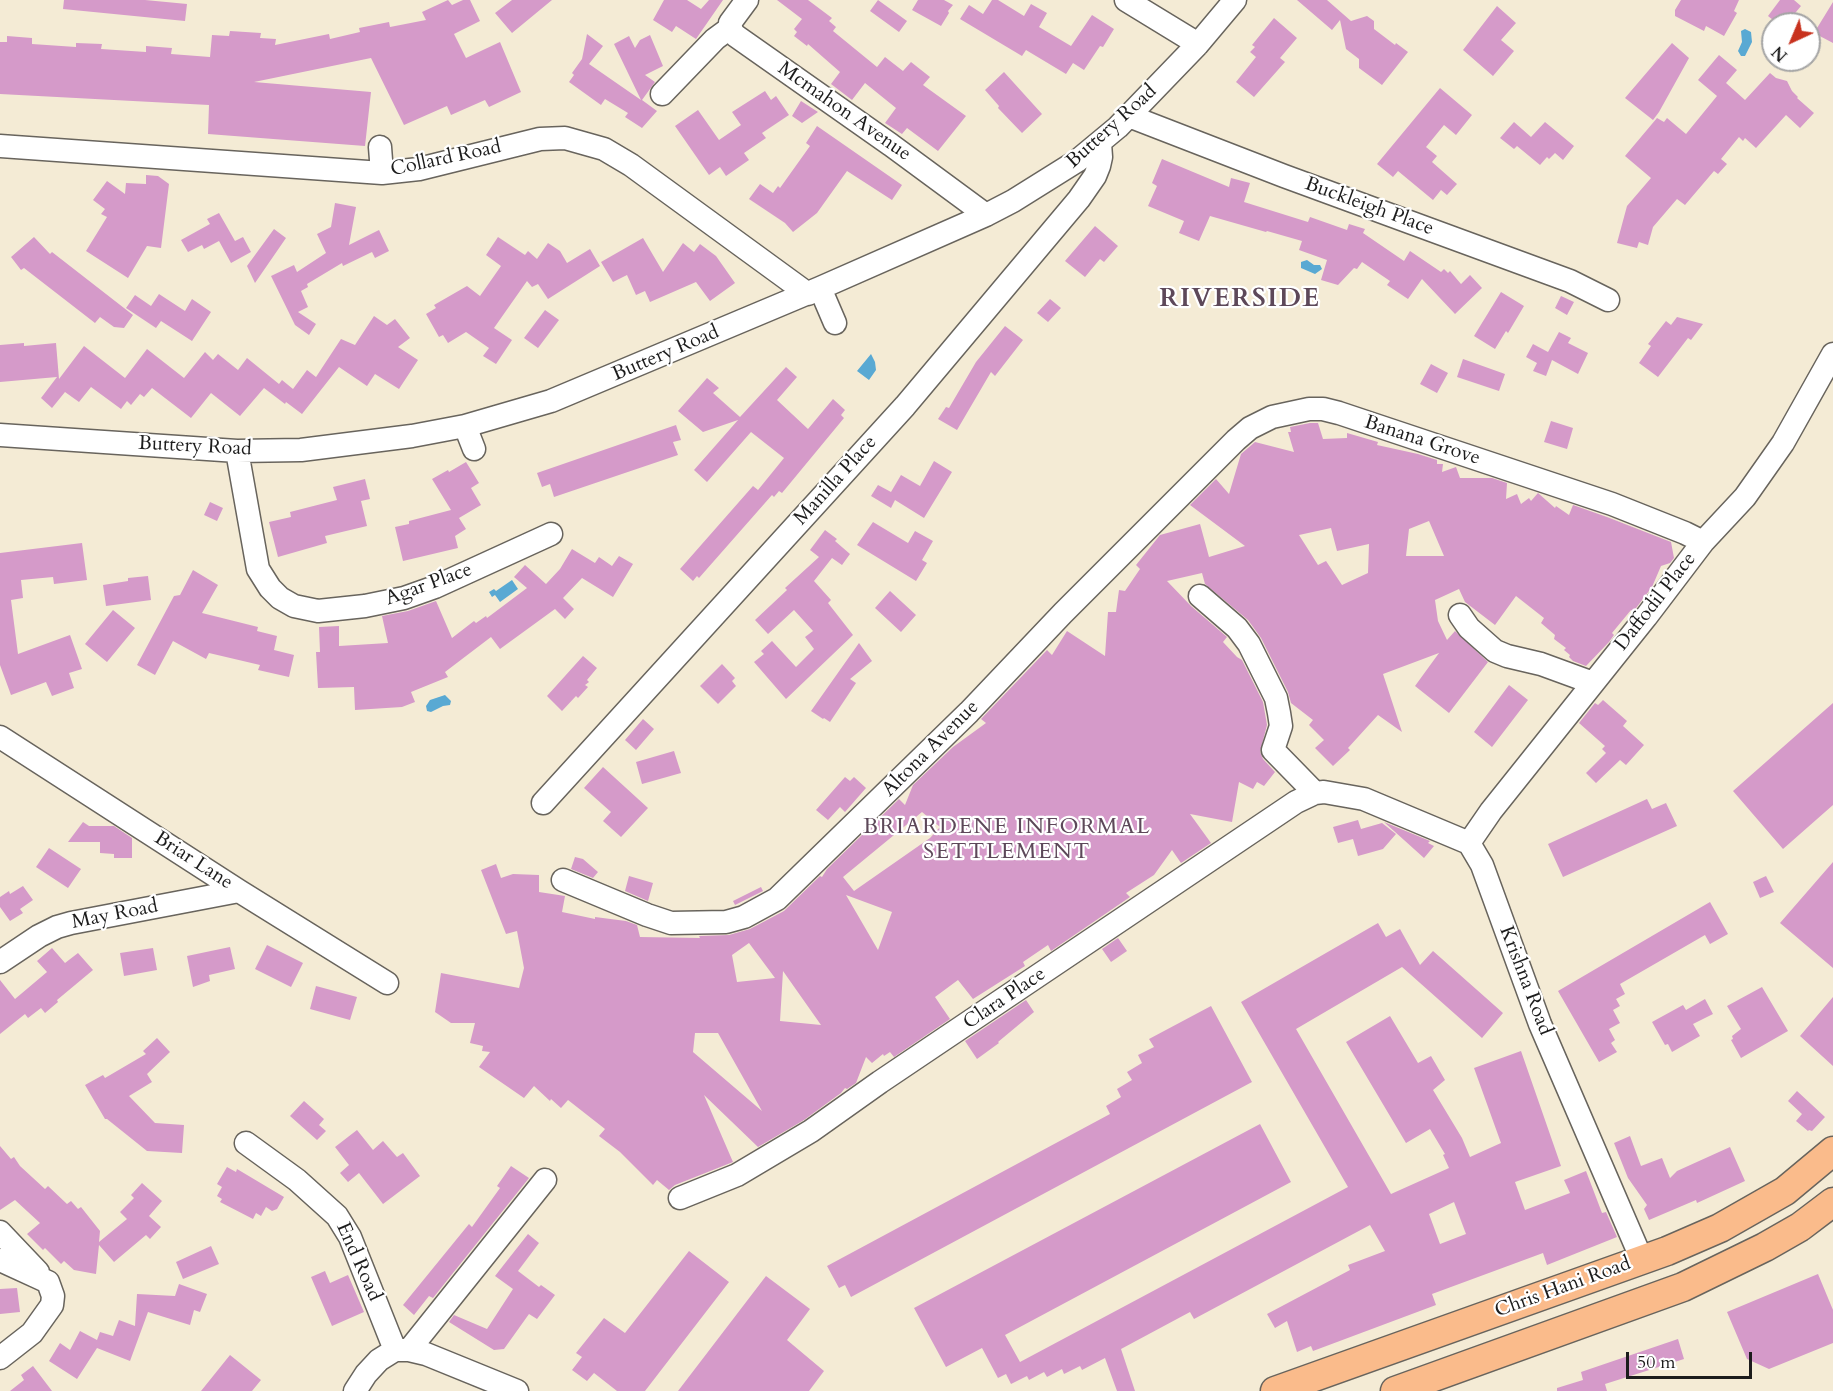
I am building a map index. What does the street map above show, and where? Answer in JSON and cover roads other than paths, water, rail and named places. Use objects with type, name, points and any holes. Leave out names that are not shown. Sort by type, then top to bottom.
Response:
[{"type":"main road","name":"Chris Hani Road","points":[[1275,1391],[1642,1260],[1719,1228],[1785,1191],[1833,1151]]},
{"type":"main road","name":"Chris Hani Road","points":[[1395,1391],[1683,1287],[1765,1247],[1800,1227],[1833,1202]]},
{"type":"street","points":[[662,94],[715,39],[730,28],[730,23],[747,0]]},
{"type":"street","points":[[1126,0],[1198,44]]},
{"type":"street","name":"Buttery Road","points":[[0,435],[237,451],[312,449],[412,436],[465,426],[551,401],[814,291],[986,215],[1048,180],[1100,143],[1129,116],[1198,44],[1235,0]]},
{"type":"street","name":"Mcmahon Avenue","points":[[730,28],[736,36],[986,215]]},
{"type":"street","name":"Buckleigh Place","points":[[1129,116],[1284,177],[1560,278],[1608,300]]},
{"type":"street","name":"Collard Road","points":[[0,146],[382,173],[419,169],[540,139],[565,138],[604,149],[631,165],[814,291]]},
{"type":"street","name":"Manilla Place","points":[[543,803],[920,387],[1095,176],[1101,157],[1100,143]]},
{"type":"street","points":[[380,147],[382,173]]},
{"type":"street","points":[[814,291],[835,323]]},
{"type":"street","name":"Daffodil Place","points":[[1469,843],[1491,811],[1703,542],[1732,513],[1776,452],[1833,354]]},
{"type":"street","name":"Banana Grove","points":[[1166,511],[1250,428],[1272,417],[1295,411],[1323,409],[1339,412],[1612,504],[1685,532],[1703,542]]},
{"type":"street","points":[[465,426],[474,449]]},
{"type":"street","name":"Agar Place","points":[[237,451],[258,569],[270,588],[280,598],[294,606],[318,611],[365,606],[404,598],[435,587],[551,534]]},
{"type":"street","name":"Altona Avenue","points":[[563,880],[671,923],[726,922],[761,909],[791,888],[969,712],[1055,621],[1166,511]]},
{"type":"street","points":[[1200,596],[1237,628],[1249,644],[1276,698],[1281,726],[1273,750],[1319,792],[1364,799],[1469,843]]},
{"type":"street","points":[[1460,615],[1469,628],[1495,651],[1541,664],[1593,683]]},
{"type":"street","name":"Briar Lane","points":[[0,737],[387,983]]},
{"type":"street","name":"Clara Place","points":[[680,1198],[737,1175],[811,1131],[1286,808],[1319,792]]},
{"type":"street","name":"Krishna Road","points":[[1469,843],[1482,865],[1540,1024],[1642,1260]]},
{"type":"street","name":"May Road","points":[[0,962],[57,927],[239,891]]},
{"type":"street","name":"End Road","points":[[246,1143],[297,1180],[337,1216],[350,1237],[402,1350]]},
{"type":"street","points":[[355,1391],[379,1360],[402,1350],[545,1180]]},
{"type":"street","points":[[0,1232],[48,1282],[53,1296],[52,1305],[32,1333],[0,1358]]},
{"type":"street","points":[[0,1260],[48,1282]]},
{"type":"street","points":[[402,1350],[426,1354],[517,1391]]},
{"type":"water","points":[[1745,29],[1751,32],[1752,42],[1745,56],[1741,56],[1738,51],[1742,42],[1741,31]]},
{"type":"water","points":[[1307,260],[1314,265],[1320,265],[1322,269],[1315,274],[1301,268],[1301,262]]},
{"type":"water","points":[[871,354],[876,370],[869,380],[857,371]]},
{"type":"water","points":[[512,580],[518,589],[500,602],[495,595],[492,597],[489,592],[494,589],[496,591]]},
{"type":"water","points":[[445,695],[451,701],[450,705],[431,712],[427,711],[426,706],[430,700]]},
{"type":"district","name":"RIVERSIDE","points":[[1240,300]]},
{"type":"district","name":"BRIARDENE INFORMAL SETTLEMENT","points":[[1007,840]]}]
